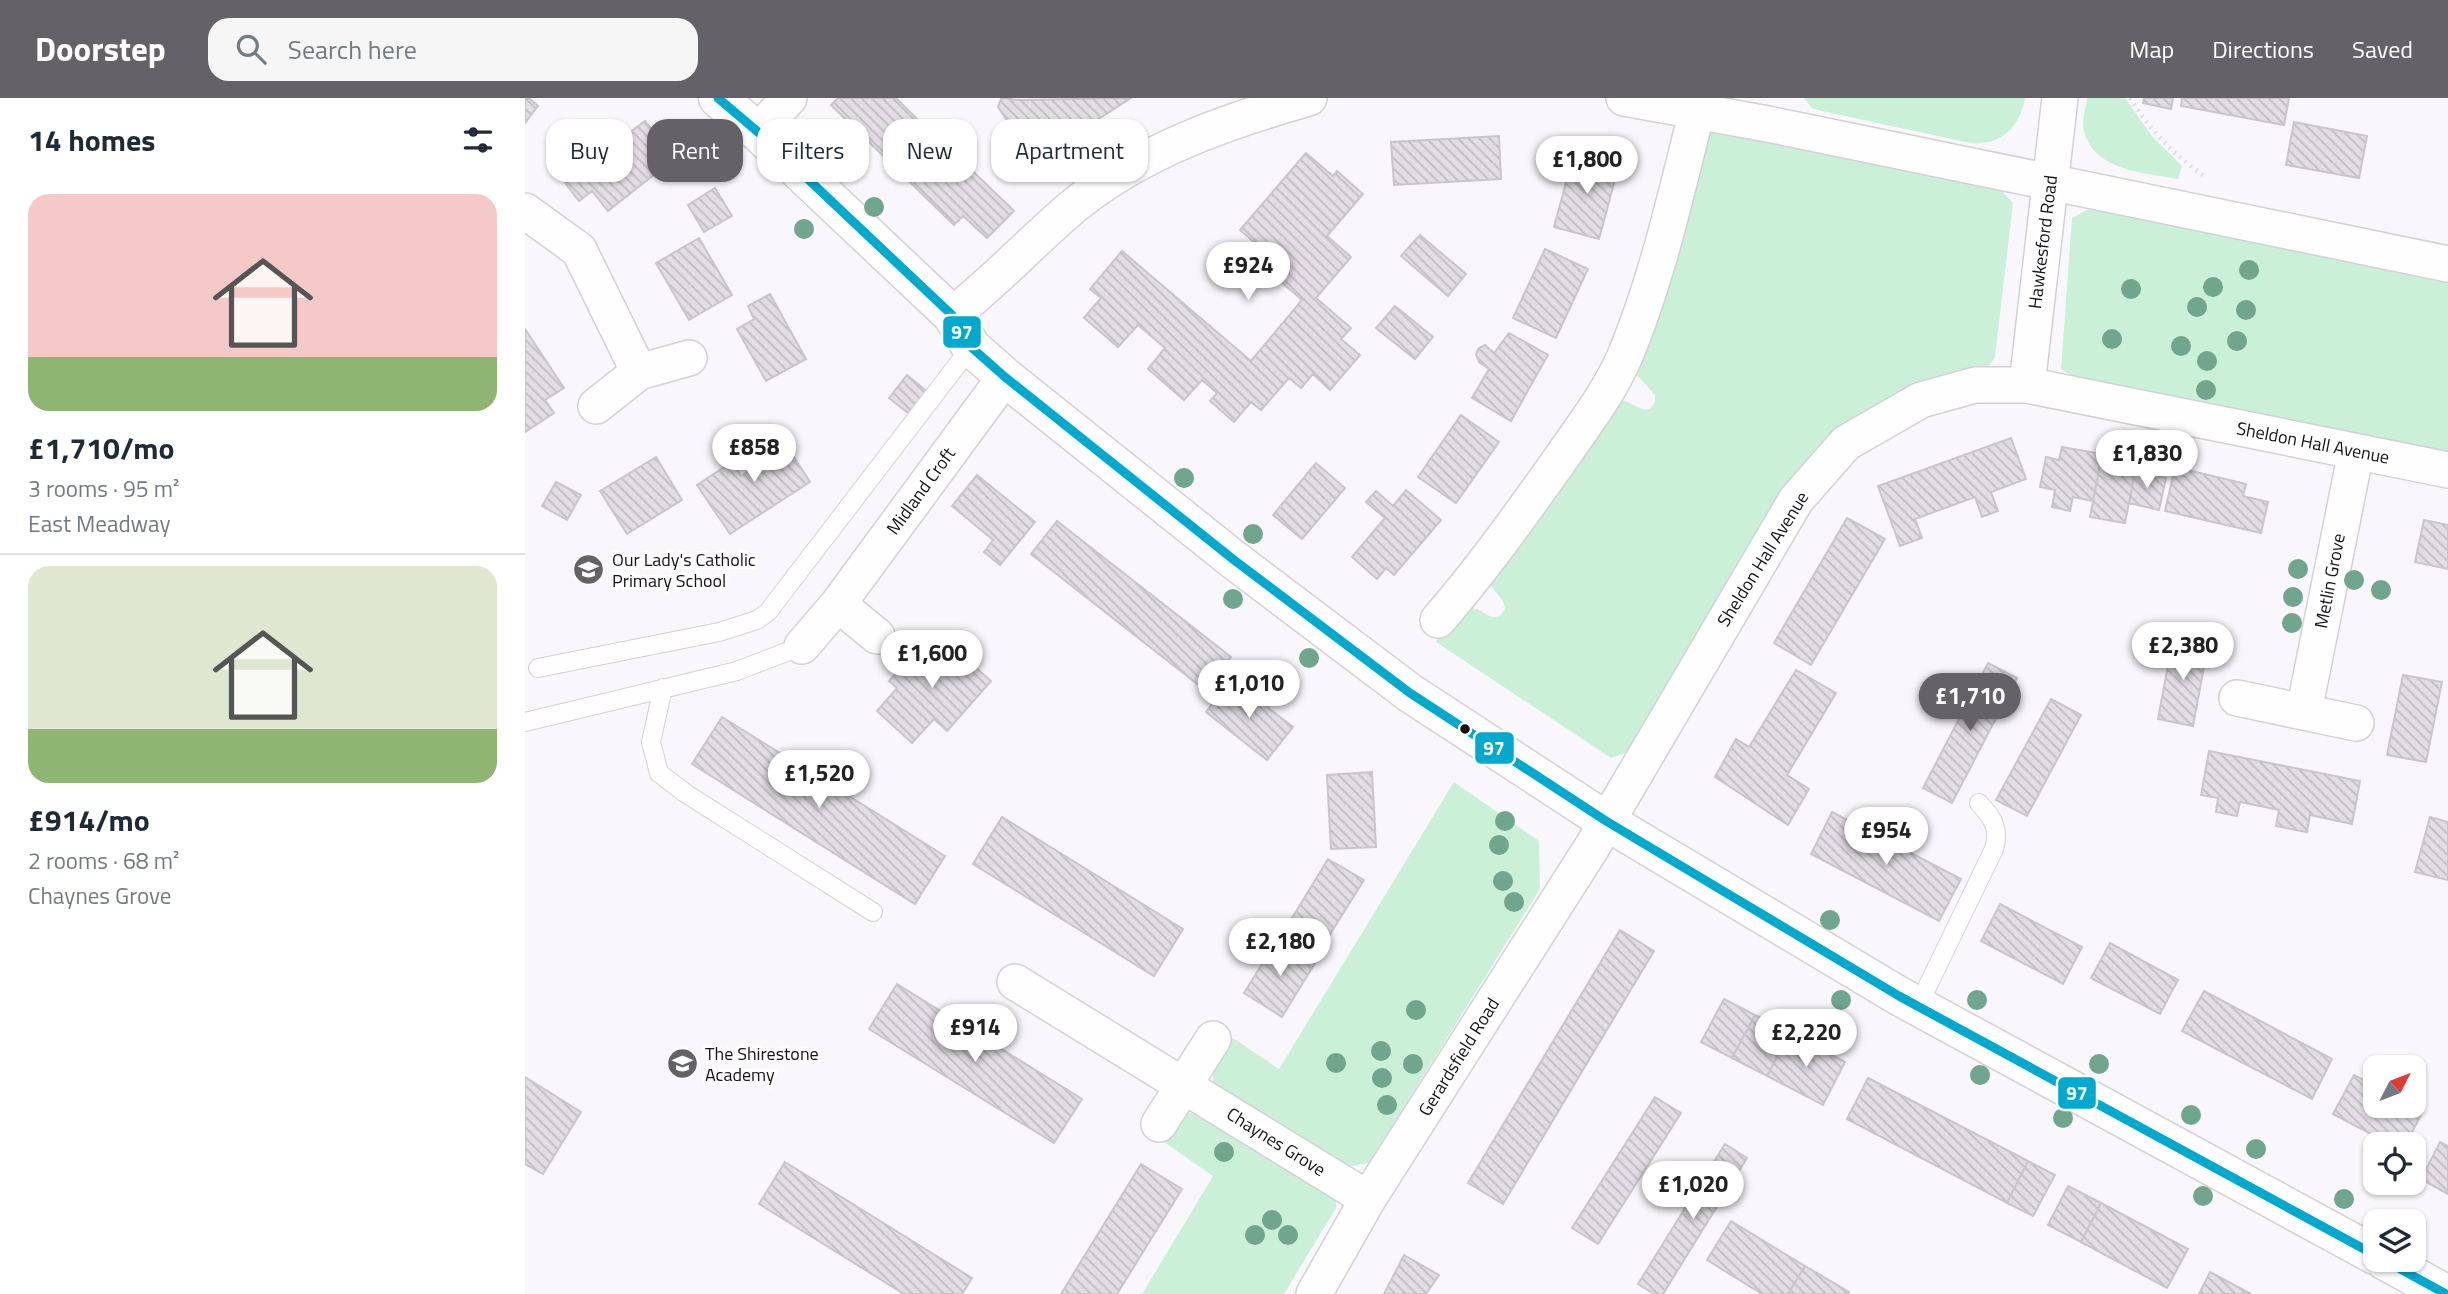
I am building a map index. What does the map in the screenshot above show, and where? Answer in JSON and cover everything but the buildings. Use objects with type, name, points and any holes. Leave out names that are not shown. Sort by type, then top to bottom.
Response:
[{"type":"street","points":[[718,98],[757,131]]},
{"type":"street","points":[[770,119],[789,98]]},
{"type":"street","points":[[961,331],[973,299],[1077,204],[1120,173],[1211,129],[1254,113],[1309,98]]},
{"type":"street","points":[[1625,98],[1697,111],[1771,111],[2050,182],[2448,264]]},
{"type":"street","name":"Hawkesford Road","points":[[2027,386],[2060,98]]},
{"type":"street","points":[[1438,620],[1468,586],[1614,379],[1657,269],[1697,111]]},
{"type":"street","points":[[809,182],[1005,377],[1234,560],[1410,693],[1606,821],[1918,1006],[2363,1248]]},
{"type":"street","points":[[525,211],[579,250],[639,372]]},
{"type":"street","points":[[596,406],[639,372],[689,358]]},
{"type":"street","name":"Midland Croft","points":[[802,646],[838,604],[1005,377]]},
{"type":"street","name":"Sheldon Hall Avenue","points":[[1606,821],[1796,500],[1846,443],[1921,400],[1975,385],[2027,386],[2448,470]]},
{"type":"street","name":"Metlin Grove","points":[[2304,711],[2356,452]]},
{"type":"street","points":[[838,604],[877,636]]},
{"type":"street","points":[[2237,698],[2356,723]]},
{"type":"street","name":"Gerardsfield Road","points":[[1314,1294],[1368,1199],[1606,821]]},
{"type":"street","name":"Chaynes Grove","points":[[1015,982],[1368,1199]]},
{"type":"street","points":[[1159,1125],[1213,1039]]},
{"type":"street","points":[[2405,1272],[2446,1294]]},
{"type":"lane","points":[[538,668],[719,632],[757,621],[768,612],[961,331]]},
{"type":"lane","points":[[525,722],[737,671],[802,646]]},
{"type":"lane","points":[[663,688],[651,742],[659,772],[685,793],[873,912]]},
{"type":"lane","points":[[1918,1006],[1996,843],[1997,827],[1979,803]]},
{"type":"path","points":[[2130,98],[2137,109]]},
{"type":"green space","points":[[1804,98],[2025,98],[2019,118],[2007,133],[1991,141],[1970,143],[1822,111],[1812,108]]},
{"type":"green space","points":[[2087,98],[2125,98],[2152,136],[2182,166],[2178,179],[2122,168],[2098,155],[2083,127]]},
{"type":"green space","points":[[1716,129],[2000,189],[2013,203],[1995,357],[1987,369],[1886,400],[1632,751],[1611,758],[1436,642],[1453,618],[1465,609],[1472,608],[1491,616],[1500,616],[1505,609],[1504,605],[1489,581],[1618,400],[1646,409],[1650,409],[1655,402],[1655,395],[1635,373],[1705,137]]},
{"type":"green space","points":[[2092,207],[2448,273],[2448,454],[2077,379],[2061,369],[2072,218]]},
{"type":"green space","points":[[1454,782],[1539,841],[1540,889],[1369,1163],[1342,1168],[1213,1086],[1213,1065],[1233,1038],[1279,1069]]},
{"type":"green space","points":[[1183,1113],[1203,1113],[1336,1195],[1336,1208],[1284,1294],[1142,1294],[1213,1176],[1161,1140]]},
{"type":"transit line","name":"97","points":[[718,98],[758,132],[952,315],[971,347],[1005,377],[1234,560],[1410,693],[1606,821],[1899,996],[2363,1248]]},
{"type":"transit line","name":"97","points":[[2406,1272],[2446,1294]]},
{"type":"place","name":"Our Lady's Catholic Primary School","points":[[589,570]]},
{"type":"place","name":"The Shirestone Academy","points":[[682,1064]]}]
